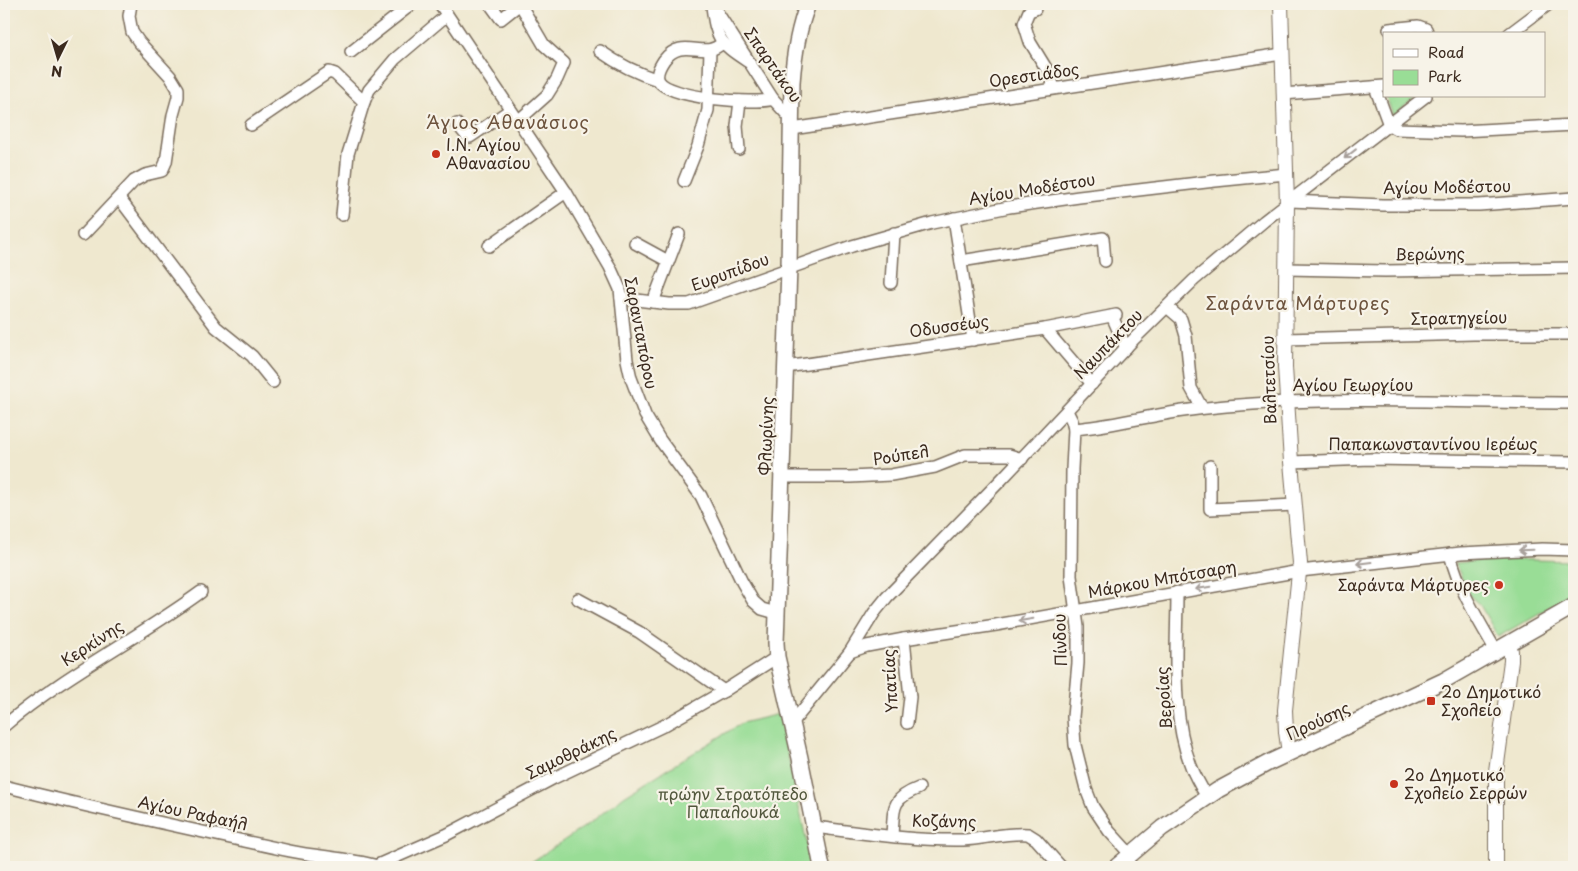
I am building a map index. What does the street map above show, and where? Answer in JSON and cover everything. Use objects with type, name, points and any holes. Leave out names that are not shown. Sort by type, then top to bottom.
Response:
[{"type":"main road","name":"Φλωρίνης","points":[[808,4],[794,58],[790,268],[775,635],[777,657],[822,867]]},
{"type":"main road","name":"Προύσης","points":[[1116,867],[1162,828],[1207,796],[1246,774],[1442,681],[1574,606]]},
{"type":"street","points":[[83,235],[138,178],[163,170],[179,93],[175,83],[132,32],[129,16],[132,4]]},
{"type":"street","points":[[351,52],[412,4]]},
{"type":"street","name":"Σαρανταπόρου","points":[[440,4],[566,192],[610,267],[618,284],[621,298],[627,360],[635,390],[645,415],[660,440],[694,484],[706,504],[742,582],[753,601],[762,609],[776,613]]},
{"type":"street","points":[[490,4],[501,19],[520,4],[544,45],[564,64],[558,79],[547,95],[518,121]]},
{"type":"street","points":[[712,4],[715,28],[722,43],[750,63]]},
{"type":"street","name":"Σπαρτάκου","points":[[712,4],[773,99],[792,124]]},
{"type":"street","name":"Βαλτετσίου","points":[[1281,4],[1286,174],[1289,202],[1285,339],[1287,402],[1300,571],[1286,710],[1286,732],[1289,753]]},
{"type":"street","points":[[1513,32],[1550,4]]},
{"type":"street","points":[[1035,9],[1029,11],[1024,23],[1030,42],[1049,73],[1054,88]]},
{"type":"street","points":[[342,215],[348,154],[364,102],[371,87],[388,66],[447,15]]},
{"type":"street","points":[[1389,29],[1418,26],[1426,29],[1427,32]]},
{"type":"street","points":[[722,43],[710,50],[687,48],[675,50],[670,53],[661,65],[657,74],[658,80],[672,91],[708,97],[762,102],[773,99]]},
{"type":"street","points":[[684,181],[702,134],[708,110],[710,50]]},
{"type":"street","points":[[600,51],[632,70],[658,80]]},
{"type":"street","name":"Ορεστιάδος","points":[[792,124],[1282,54]]},
{"type":"street","points":[[251,125],[329,72],[335,74],[364,102]]},
{"type":"street","points":[[1283,94],[1379,87],[1389,125],[1403,130],[1461,131],[1574,125]]},
{"type":"street","name":"Ναυπάκτου","points":[[850,652],[869,620],[887,597],[1167,307],[1202,274],[1289,202],[1423,98]]},
{"type":"street","points":[[739,149],[737,126],[740,101]]},
{"type":"street","points":[[457,124],[470,137],[510,110]]},
{"type":"street","name":"Αγίου Μοδέστου","points":[[790,268],[867,241],[954,218],[1070,198],[1214,180],[1286,174]]},
{"type":"street","points":[[489,246],[566,192]]},
{"type":"street","points":[[119,198],[216,327],[252,356],[274,382]]},
{"type":"street","name":"Αγίου Μοδέστου","points":[[1289,202],[1377,205],[1479,205],[1574,198]]},
{"type":"street","points":[[954,218],[973,340]]},
{"type":"street","points":[[892,283],[894,233]]},
{"type":"street","points":[[652,302],[679,234]]},
{"type":"street","points":[[961,261],[1103,238],[1105,261]]},
{"type":"street","points":[[635,243],[668,262]]},
{"type":"street","name":"Ευρυπίδου","points":[[621,298],[678,304],[694,303],[790,268]]},
{"type":"street","name":"Βερώνης","points":[[1286,269],[1385,271],[1574,268]]},
{"type":"street","points":[[1167,307],[1181,319],[1186,336],[1191,388],[1202,408]]},
{"type":"street","name":"Οδυσσέως","points":[[786,367],[1046,329],[1114,315],[1126,348]]},
{"type":"street","points":[[1046,329],[1092,384]]},
{"type":"street","name":"Στρατηγείου","points":[[1285,339],[1474,334],[1574,334]]},
{"type":"street","name":"Αγίου Γεωργίου","points":[[1074,429],[1107,426],[1202,408],[1287,402],[1464,401],[1574,403]]},
{"type":"street","name":"Πίνδου","points":[[1067,411],[1074,429],[1071,576],[1079,647],[1073,717],[1075,745],[1086,789],[1093,807],[1109,831],[1130,854]]},
{"type":"street","name":"Ρούπελ","points":[[782,477],[891,475],[935,467],[965,455],[1008,455],[1022,459]]},
{"type":"street","name":"Παπακωνσταντίνου Ιερέως","points":[[1291,462],[1371,459],[1574,462]]},
{"type":"street","points":[[1210,466],[1210,509],[1295,506]]},
{"type":"street","name":"Μάρκου Μπότσαρη","points":[[850,652],[867,646],[904,638],[996,625],[1300,571],[1450,554],[1535,549],[1574,550]]},
{"type":"street","points":[[1450,554],[1464,594],[1502,647],[1511,651],[1496,770],[1496,867]]},
{"type":"street","name":"Κερκίνης","points":[[4,726],[69,678],[201,592]]},
{"type":"street","name":"Βεροίας","points":[[1177,592],[1177,691],[1180,720],[1191,768],[1207,796]]},
{"type":"street","points":[[578,598],[639,632],[724,691]]},
{"type":"street","name":"Υπατίας","points":[[904,638],[910,697],[908,723]]},
{"type":"street","points":[[792,723],[850,652]]},
{"type":"street","name":"Σαμοθράκης","points":[[375,866],[481,818],[554,778],[670,722],[724,691],[777,657]]},
{"type":"street","name":"Αγίου Ραφαήλ","points":[[4,786],[110,812],[342,863],[375,866]]},
{"type":"street","points":[[892,836],[897,801],[904,794],[919,788]]},
{"type":"street","name":"Κοζάνης","points":[[814,827],[892,836],[964,840],[1028,834],[1061,867]]},
{"type":"green space","points":[[1387,98],[1415,98],[1393,116]]},
{"type":"green space","points":[[1496,559],[1574,561],[1574,593],[1498,637],[1480,605],[1470,596],[1455,563]]},
{"type":"green space","name":"πρώην Στρατόπεδο Παπαλουκά","points":[[779,714],[812,867],[524,867],[590,823],[624,796],[742,723]]},
{"type":"place","name":"Ι.Ν. Αγίου Αθανασίου","points":[[436,154]]},
{"type":"place","name":"Σαράντα Μάρτυρες","points":[[1499,585]]},
{"type":"place","name":"2ο Δημοτικό Σχολείο","points":[[1431,701]]},
{"type":"place","name":"2ο Δημοτικό Σχολείο Σερρών","points":[[1394,784]]},
{"type":"district","name":"Άγιος Αθανάσιος","points":[[508,123]]},
{"type":"district","name":"Σαράντα Μάρτυρες","points":[[1298,304]]}]
